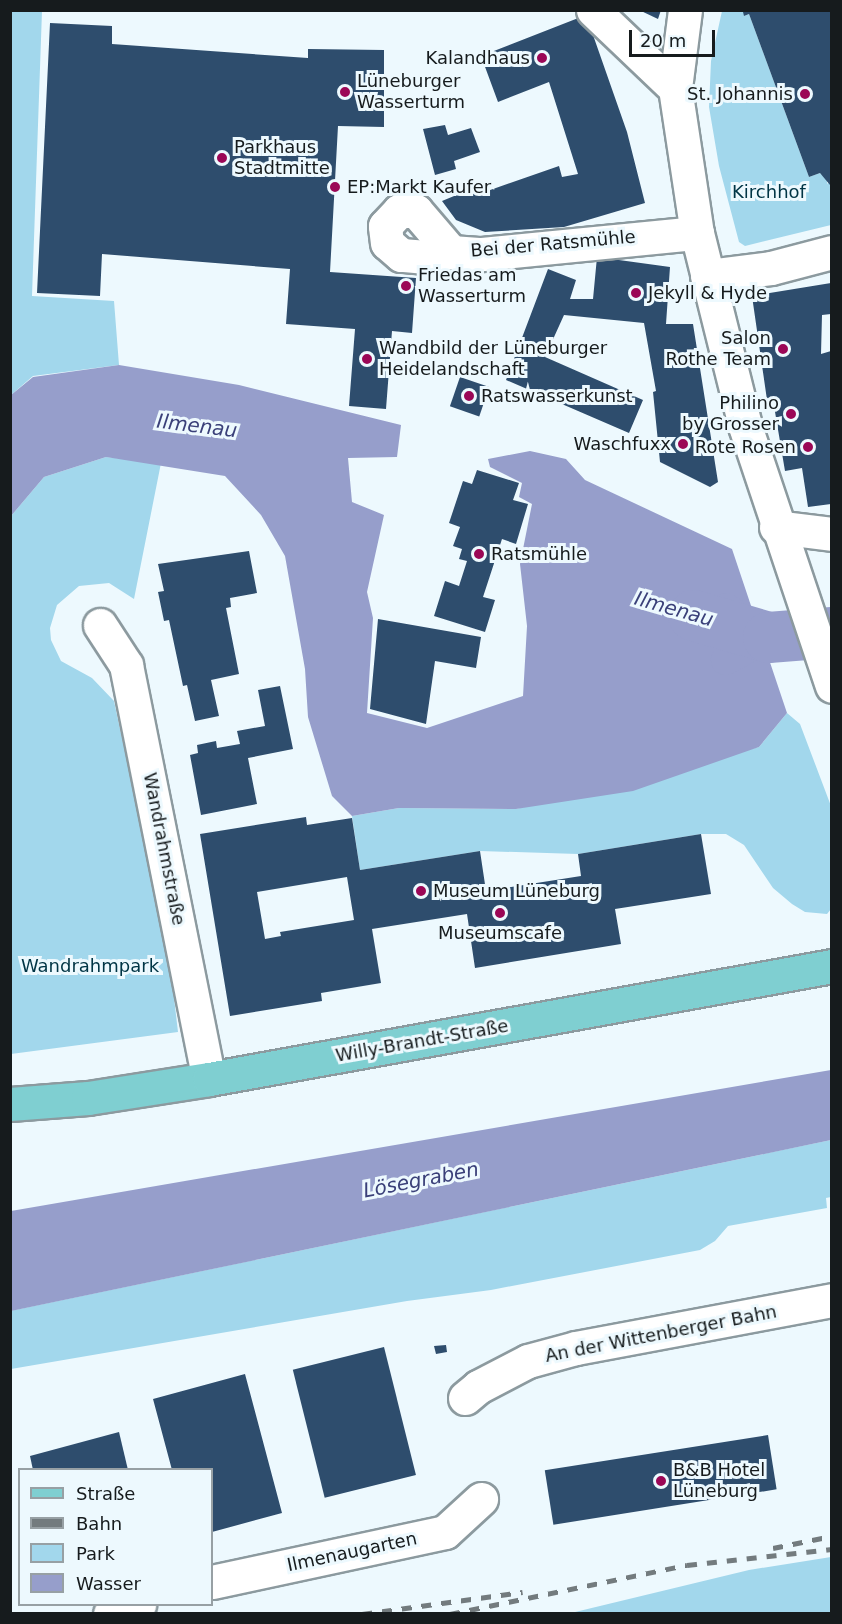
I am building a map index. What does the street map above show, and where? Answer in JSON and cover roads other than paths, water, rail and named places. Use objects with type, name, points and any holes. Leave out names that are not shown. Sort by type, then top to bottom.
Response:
[{"type":"main road","name":"Willy-Brandt-Straße","points":[[10,1104],[88,1098],[209,1080],[831,966]]},
{"type":"street","points":[[593,10],[675,88]]},
{"type":"street","points":[[685,10],[675,88],[697,233],[781,540],[831,686]]},
{"type":"street","name":"Bei der Ratsmühle","points":[[451,252],[426,218],[411,210],[393,214],[384,232],[390,248],[408,256],[451,252],[482,254],[697,233]]},
{"type":"street","points":[[707,276],[771,268],[831,252]]},
{"type":"street","points":[[781,540],[831,534]]},
{"type":"street","name":"Wandrahmstraße","points":[[100,625],[126,665],[209,1080]]},
{"type":"street","name":"An der Wittenberger Bahn","points":[[465,1398],[478,1387],[528,1360],[576,1348],[831,1300]]},
{"type":"street","name":"Ilmenaugarten","points":[[213,1582],[445,1533],[481,1499]]},
{"type":"street","points":[[110,1614],[136,1606]]},
{"type":"water","points":[[119,365],[239,385],[401,425],[397,457],[348,458],[352,502],[384,515],[367,592],[373,618],[367,713],[427,728],[523,696],[527,626],[520,564],[532,504],[519,497],[522,483],[490,467],[488,459],[530,451],[566,459],[585,480],[732,549],[787,713],[759,747],[633,791],[516,809],[399,808],[352,816],[332,796],[308,717],[305,669],[285,556],[261,515],[225,476],[106,457],[44,477],[11,516],[11,395],[33,377]]},
{"type":"water","name":"Lösegraben","points":[[831,1070],[831,1140],[11,1311],[11,1211]]},
{"type":"waterway","name":"Ilmenau","points":[[726,608],[768,637],[726,660]]},
{"type":"waterway","name":"Ilmenau","points":[[693,615],[768,637],[832,632]]},
{"type":"railway","points":[[773,1548],[832,1536]]},
{"type":"railway","points":[[450,1614],[687,1565],[832,1549]]},
{"type":"railway","points":[[362,1614],[522,1592]]},
{"type":"place","name":"Kalandhaus","points":[[542,58]]},
{"type":"place","name":"Lüneburger Wasserturm","points":[[345,92]]},
{"type":"place","name":"St. Johannis","points":[[805,94]]},
{"type":"place","name":"Parkhaus Stadtmitte","points":[[222,158]]},
{"type":"place","name":"EP:Markt Kaufer","points":[[335,187]]},
{"type":"place","name":"Friedas am Wasserturm","points":[[406,286]]},
{"type":"place","name":"Jekyll & Hyde","points":[[636,293]]},
{"type":"place","name":"Salon Rothe Team","points":[[783,349]]},
{"type":"place","name":"Wandbild der Lüneburger Heidelandschaft","points":[[367,359]]},
{"type":"place","name":"Ratswasserkunst","points":[[469,396]]},
{"type":"place","name":"Philino by Grosser","points":[[791,414]]},
{"type":"place","name":"Waschfuxx","points":[[683,444]]},
{"type":"place","name":"Rote Rosen","points":[[808,447]]},
{"type":"place","name":"Ratsmühle","points":[[479,554]]},
{"type":"place","name":"Museum Lüneburg","points":[[421,891]]},
{"type":"place","name":"Museumscafe","points":[[500,913]]},
{"type":"place","name":"B&B Hotel Lüneburg","points":[[661,1481]]},
{"type":"park label","name":"Kirchhof","points":[[769,192]]},
{"type":"park label","name":"Wandrahmpark","points":[[90,966]]}]
